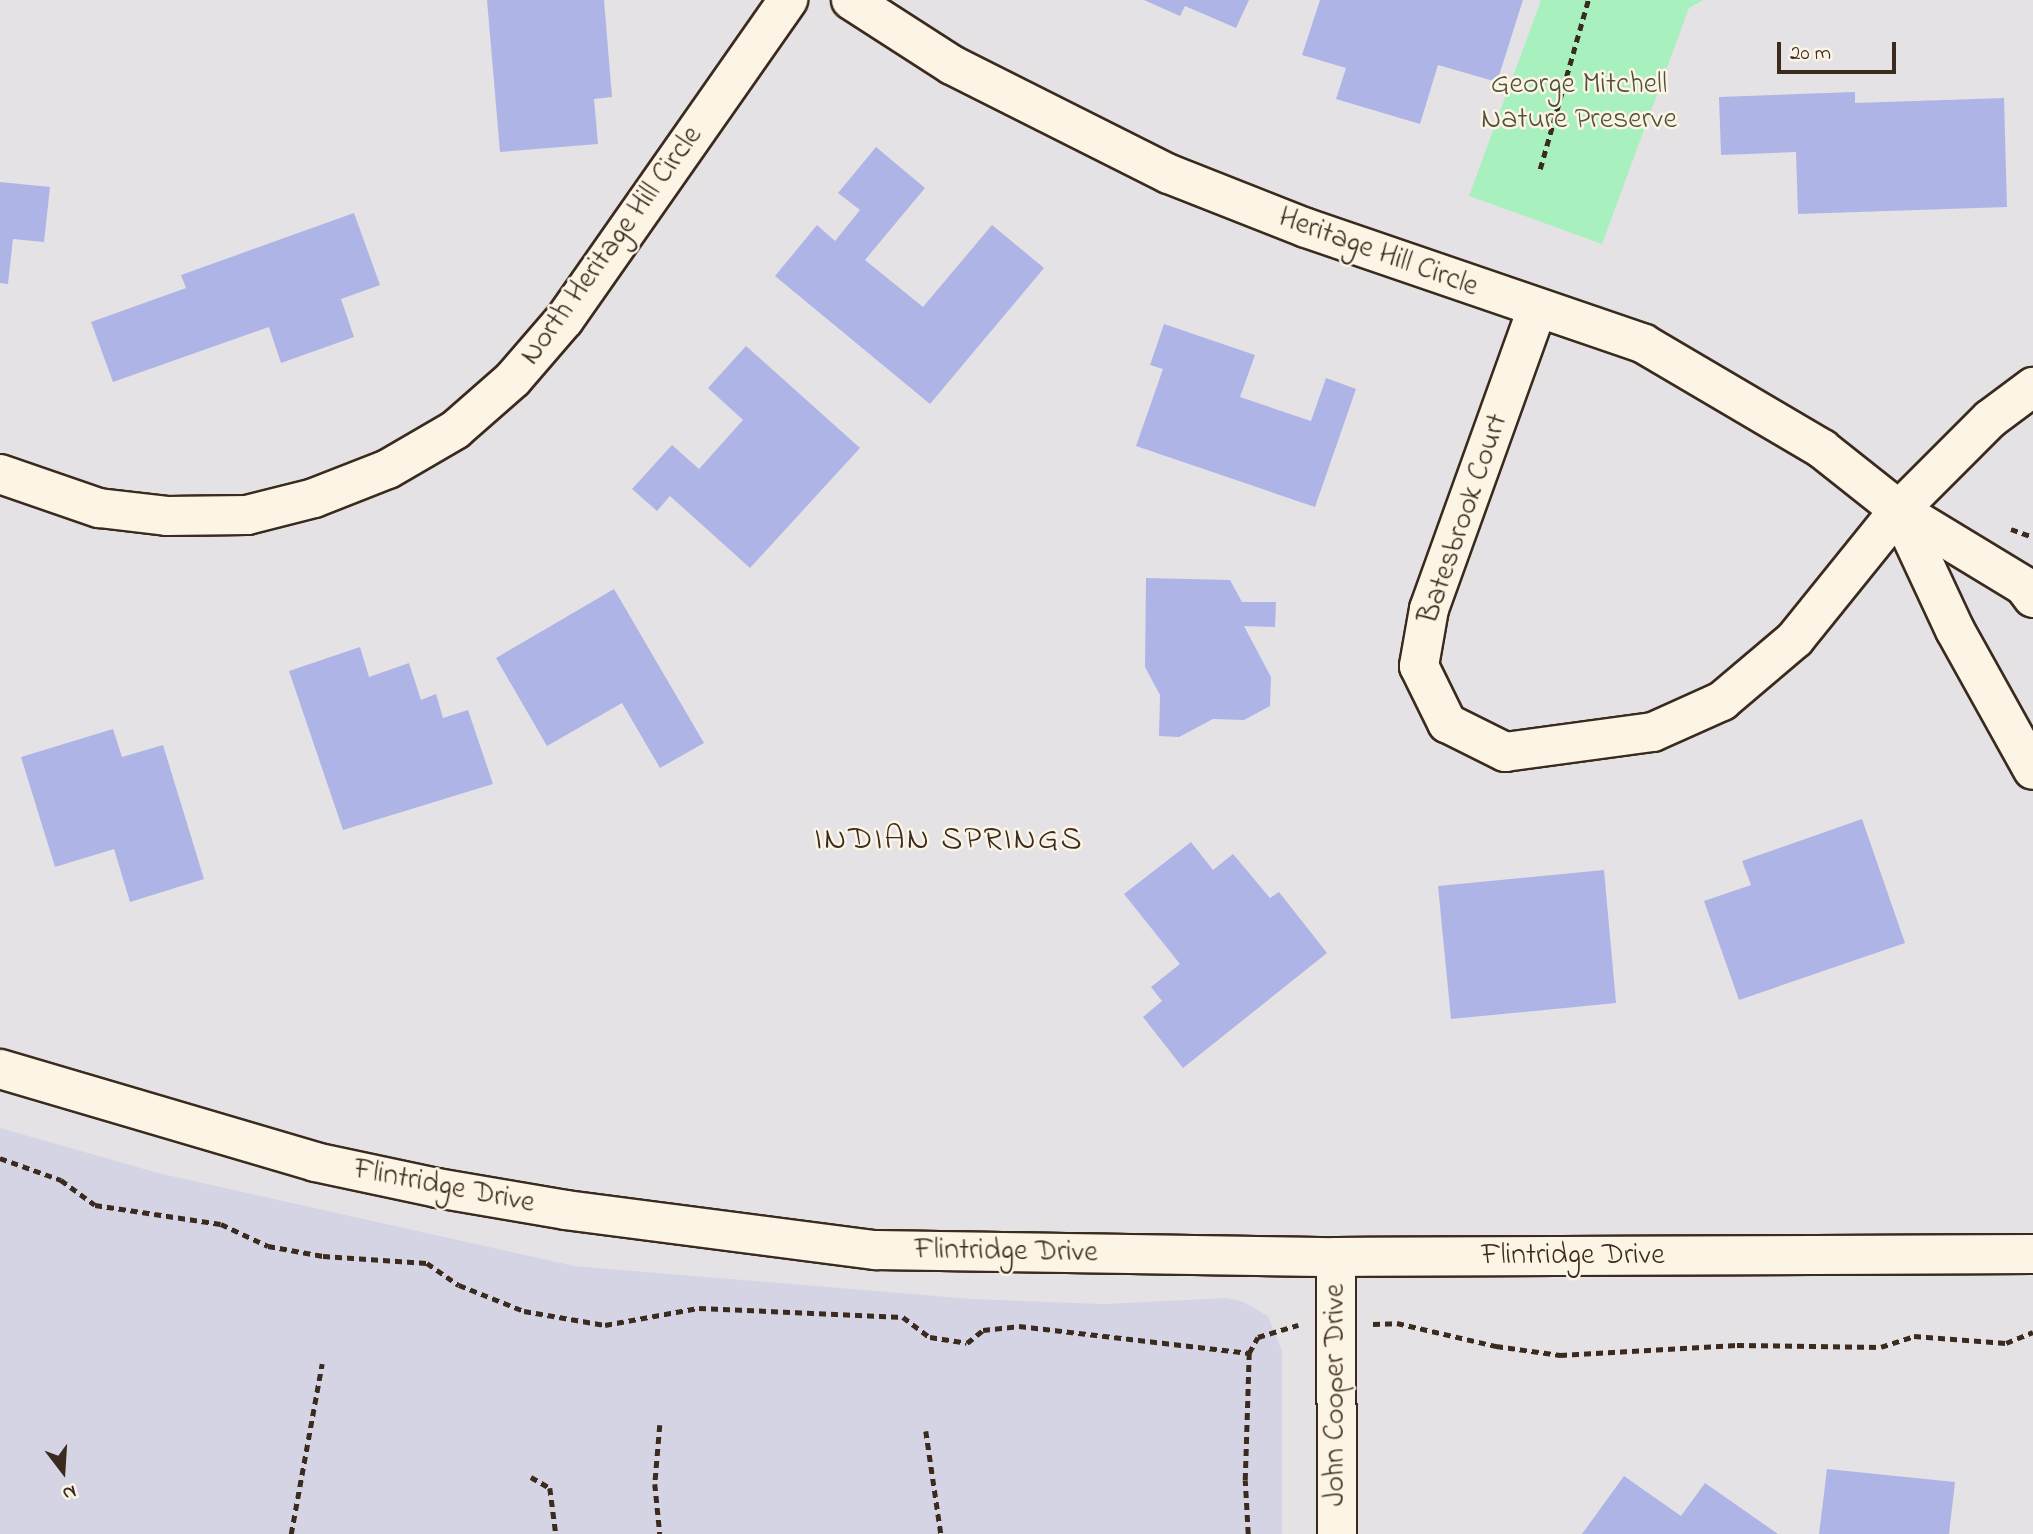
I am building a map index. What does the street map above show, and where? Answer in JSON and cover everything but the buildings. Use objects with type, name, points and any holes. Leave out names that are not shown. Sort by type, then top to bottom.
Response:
[{"type":"street","name":"North Heritage Hill Circle","points":[[0,474],[99,508],[167,516],[247,515],[314,498],[388,469],[455,430],[513,379],[564,320],[788,0]]},
{"type":"street","name":"Heritage Hill Circle","points":[[851,0],[953,65],[1169,174],[1306,228],[1644,344],[1727,389],[1822,449],[1899,510],[2024,586],[2033,598]]},
{"type":"street","name":"Batesbrook Court","points":[[1537,309],[1429,609],[1419,666],[1447,723],[1506,752],[1653,732],[1722,701],[1795,639],[1899,510],[1990,419],[2033,387]]},
{"type":"street","name":"Heritage Hill Circle","points":[[1899,510],[1955,629],[2033,770]]},
{"type":"street","name":"Flintridge Drive","points":[[0,1069],[314,1162],[566,1210],[876,1250],[1336,1257],[2033,1254]]},
{"type":"street","name":"John Cooper Drive","points":[[1336,1257],[1337,1534]]},
{"type":"path","points":[[1540,169],[1588,0]]},
{"type":"path","points":[[0,1158],[61,1180],[95,1205],[221,1224],[268,1246],[323,1256],[427,1263],[458,1285],[524,1311],[605,1325],[699,1308],[903,1317],[930,1337],[967,1343],[983,1330],[1019,1326],[1249,1353]]},
{"type":"path","points":[[1248,1534],[1245,1480],[1249,1353],[1258,1337],[1290,1326],[1397,1323],[1496,1346],[1560,1354],[1737,1345],[1881,1347],[1914,1336],[2006,1343],[2033,1332]]},
{"type":"path","points":[[291,1534],[322,1364]]},
{"type":"path","points":[[660,1425],[655,1484],[660,1534]]},
{"type":"path","points":[[926,1431],[941,1534]]},
{"type":"path","points":[[531,1477],[550,1488],[556,1534]]},
{"type":"shaded area","points":[[0,1128],[158,1173],[574,1266],[972,1299],[1104,1304],[1227,1298],[1244,1302],[1268,1316],[1282,1351],[1282,1534],[0,1534]]},
{"type":"green space","name":"George Mitchell Nature Preserve","points":[[1541,0],[1703,0],[1689,8],[1602,244],[1469,196]]},
{"type":"district","name":"INDIAN SPRINGS","points":[[949,841]]}]
